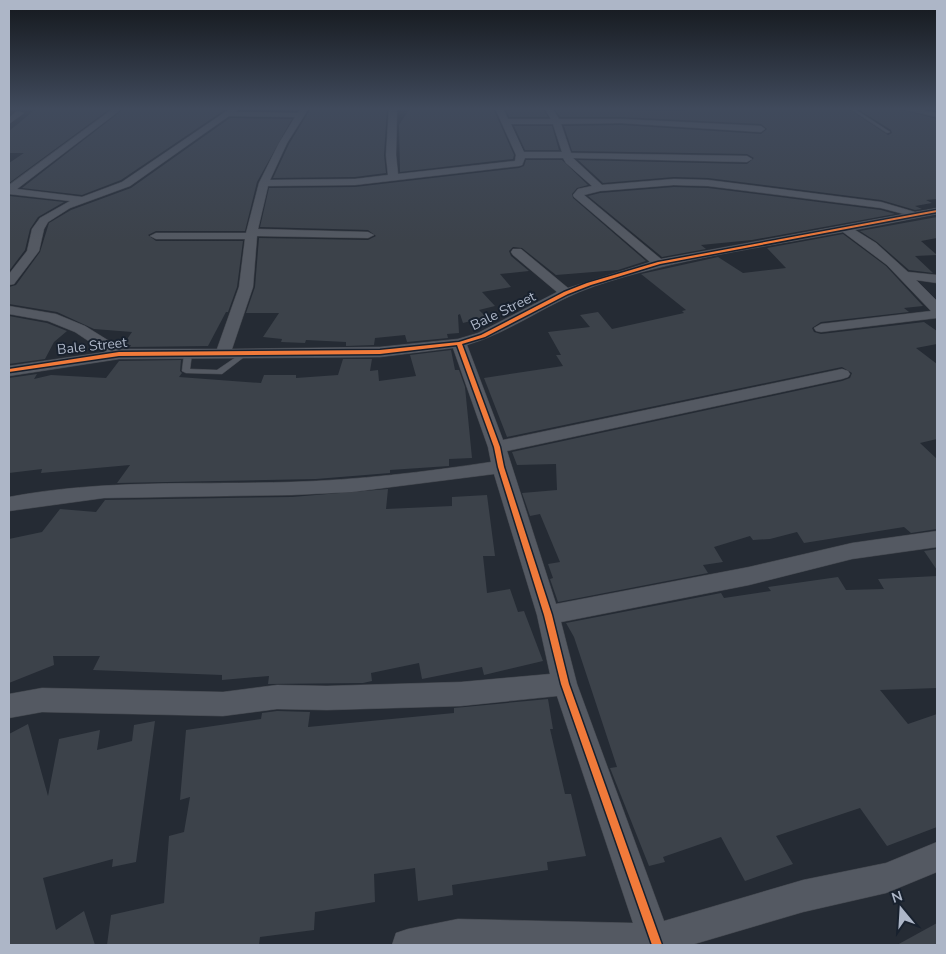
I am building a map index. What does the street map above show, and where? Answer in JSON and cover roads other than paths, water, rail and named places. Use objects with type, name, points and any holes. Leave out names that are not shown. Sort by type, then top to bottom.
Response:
[{"type":"street","points":[[9,190],[61,153]]},
{"type":"street","points":[[9,281],[31,258],[39,237],[38,229],[44,220],[66,206],[126,184],[172,153]]},
{"type":"street","points":[[223,354],[246,287],[251,234],[264,183],[278,153]]},
{"type":"street","points":[[391,153],[393,176]]},
{"type":"street","points":[[264,183],[334,183],[468,167],[510,165],[520,163],[521,155],[566,154],[747,159]]},
{"type":"street","points":[[566,154],[582,174],[600,188]]},
{"type":"street","points":[[659,263],[591,208],[578,195],[582,191],[600,188],[674,182],[708,183],[881,206],[921,214]]},
{"type":"street","points":[[9,190],[83,200]]},
{"type":"street","name":"Bale Street","points":[[9,371],[119,354],[380,352],[459,343],[484,336],[566,293],[589,284],[659,263],[937,211]]},
{"type":"street","points":[[845,228],[872,246],[937,310]]},
{"type":"street","points":[[156,236],[251,234],[368,235]]},
{"type":"street","points":[[516,252],[566,293]]},
{"type":"street","points":[[902,275],[937,279]]},
{"type":"street","points":[[9,310],[51,318],[80,330],[119,354]]},
{"type":"street","points":[[820,328],[937,314]]},
{"type":"street","points":[[459,343],[499,457],[548,615],[565,684],[656,942]]},
{"type":"street","points":[[9,504],[104,490],[326,487],[419,480],[499,457],[842,374]]},
{"type":"street","points":[[548,615],[740,578],[852,551],[937,539]]},
{"type":"street","points":[[9,706],[42,700],[223,704],[277,697],[327,698],[461,694],[565,684]]},
{"type":"street","points":[[408,945],[458,935],[656,942],[804,896],[886,878],[937,858]]},
{"type":"lane","points":[[188,354],[186,371],[216,373],[244,354]]}]
